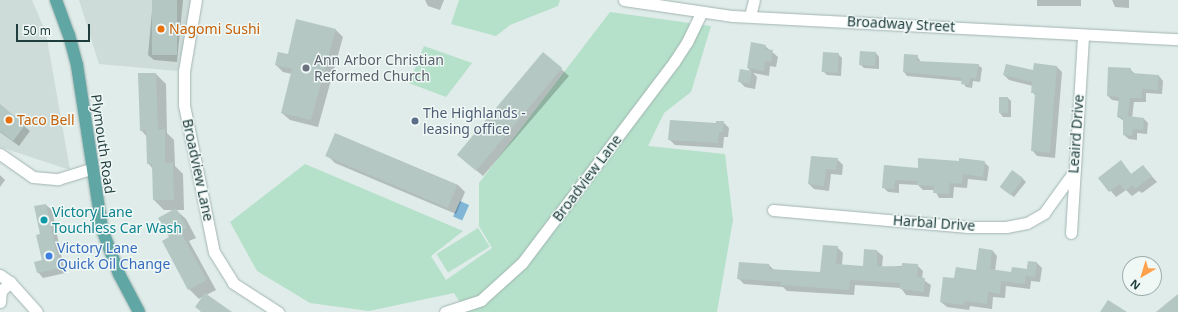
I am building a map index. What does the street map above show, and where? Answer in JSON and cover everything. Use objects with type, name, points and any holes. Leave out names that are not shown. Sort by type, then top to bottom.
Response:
[{"type":"main road","name":"Plymouth Road","points":[[56,0],[69,35],[76,65],[91,169],[102,229],[119,274],[137,312]]},
{"type":"street","name":"Broadview Lane","points":[[196,0],[184,71],[184,105],[214,252],[233,282],[278,312]]},
{"type":"street","name":"Broadway Street","points":[[624,0],[701,13],[1178,39]]},
{"type":"street","points":[[750,16],[754,0]]},
{"type":"street","name":"Broadview Lane","points":[[445,312],[481,300],[522,263],[674,62],[687,42],[701,13]]},
{"type":"street","name":"Leaird Drive","points":[[1071,233],[1073,173],[1084,35]]},
{"type":"street","points":[[0,154],[33,177],[58,178],[91,169]]},
{"type":"street","name":"Harbal Drive","points":[[773,210],[968,227],[1006,227],[1027,223],[1044,212],[1073,173]]},
{"type":"street","points":[[0,275],[10,282],[37,312]]},
{"type":"street","points":[[4,312],[0,302],[2,291],[10,282]]},
{"type":"shaded area","points":[[0,0],[32,0],[46,33],[70,170],[0,147]]},
{"type":"shaded area","points":[[79,0],[191,0],[178,71],[99,64]]},
{"type":"green space","points":[[459,0],[560,0],[558,6],[510,25],[496,36],[451,24]]},
{"type":"green space","points":[[610,12],[711,26],[691,92],[664,113],[648,146],[725,154],[733,220],[717,312],[466,312],[454,293],[369,311],[310,303],[257,271],[230,222],[305,164],[463,231],[431,256],[446,280],[492,248],[479,226],[479,183]]},
{"type":"green space","points":[[424,46],[472,63],[446,97],[409,83]]},
{"type":"green space","points":[[478,228],[490,247],[448,273],[436,254]]},
{"type":"water","points":[[460,201],[469,205],[462,221],[453,217]]},
{"type":"building","points":[[152,0],[177,0],[177,55],[152,55]]},
{"type":"building","name":"Ann Arbor Christian Reformed Church","points":[[296,19],[336,29],[311,120],[281,113],[292,69],[275,65],[278,52],[288,54]]},
{"type":"building","points":[[751,42],[766,45],[765,49],[773,50],[771,62],[765,61],[764,71],[747,68]]},
{"type":"building","points":[[860,51],[876,52],[875,66],[859,65]]},
{"type":"building","points":[[543,52],[562,68],[476,171],[457,155]]},
{"type":"building","points":[[823,52],[839,53],[838,73],[822,72]]},
{"type":"building","points":[[904,54],[918,55],[917,61],[979,64],[976,79],[970,78],[969,85],[961,84],[962,78],[903,72]]},
{"type":"building","points":[[1034,63],[1057,66],[1050,153],[1031,151],[1035,93],[1031,93],[1032,82],[1003,75],[1006,64],[1033,70]]},
{"type":"building","points":[[1108,67],[1131,68],[1131,73],[1159,75],[1158,90],[1142,89],[1142,98],[1130,98],[1128,116],[1144,118],[1143,130],[1133,129],[1132,136],[1123,135],[1123,118],[1117,117],[1119,97],[1107,96]]},
{"type":"building","points":[[740,69],[752,71],[750,84],[738,82]]},
{"type":"building","points":[[138,73],[156,73],[158,130],[165,129],[165,163],[173,163],[174,200],[153,200],[152,164],[147,164],[146,130],[140,131]]},
{"type":"building","points":[[999,97],[1008,97],[1008,113],[999,113]]},
{"type":"building","name":"Taco Bell","points":[[0,104],[25,125],[13,141],[0,131]]},
{"type":"building","points":[[670,120],[716,123],[716,121],[724,121],[723,132],[719,132],[718,143],[668,140]]},
{"type":"building","points":[[335,133],[457,185],[448,208],[325,156]]},
{"type":"building","points":[[811,156],[838,158],[836,170],[826,169],[824,186],[808,184]]},
{"type":"building","points":[[918,158],[959,161],[959,158],[985,161],[983,177],[963,174],[962,184],[950,183],[949,194],[933,193],[934,186],[917,185],[917,181],[895,180],[894,189],[882,188],[884,165],[918,168]]},
{"type":"building","points":[[1121,160],[1131,174],[1143,165],[1152,176],[1135,189],[1133,185],[1125,191],[1120,184],[1109,192],[1098,178]]},
{"type":"building","points":[[1012,170],[1023,178],[1011,195],[1000,187]]},
{"type":"building","points":[[46,204],[60,268],[37,273],[34,262],[42,260],[36,235],[40,234],[34,206]]},
{"type":"building","points":[[176,208],[187,228],[180,231],[207,280],[188,290],[162,241],[169,237],[158,218]]},
{"type":"building","points":[[823,245],[838,246],[836,264],[863,266],[864,249],[877,250],[877,266],[902,267],[902,263],[918,264],[917,277],[925,278],[924,292],[900,289],[900,283],[850,280],[849,290],[780,285],[781,282],[737,279],[739,262],[769,264],[769,269],[820,272]]},
{"type":"building","points":[[979,248],[992,250],[990,269],[1011,272],[1012,267],[1027,269],[1028,261],[1037,262],[1035,277],[1026,276],[1025,284],[1001,281],[1000,294],[988,292],[987,304],[965,301],[964,305],[940,302],[943,277],[954,278],[956,267],[976,270]]},
{"type":"building","points":[[205,293],[232,312],[202,312],[195,307]]},
{"type":"building","points":[[1178,294],[1178,312],[1156,312]]},
{"type":"building","points":[[1108,300],[1127,312],[1100,312]]},
{"type":"place","name":"Nagomi Sushi","points":[[161,29]]},
{"type":"place","name":"Ann Arbor Christian Reformed Church","points":[[306,68]]},
{"type":"place","name":"Taco Bell","points":[[9,120]]},
{"type":"place","name":"The Highlands - leasing office","points":[[415,121]]},
{"type":"place","name":"Victory Lane Touchless Car Wash","points":[[44,220]]},
{"type":"place","name":"Victory Lane Quick Oil Change","points":[[49,256]]}]
